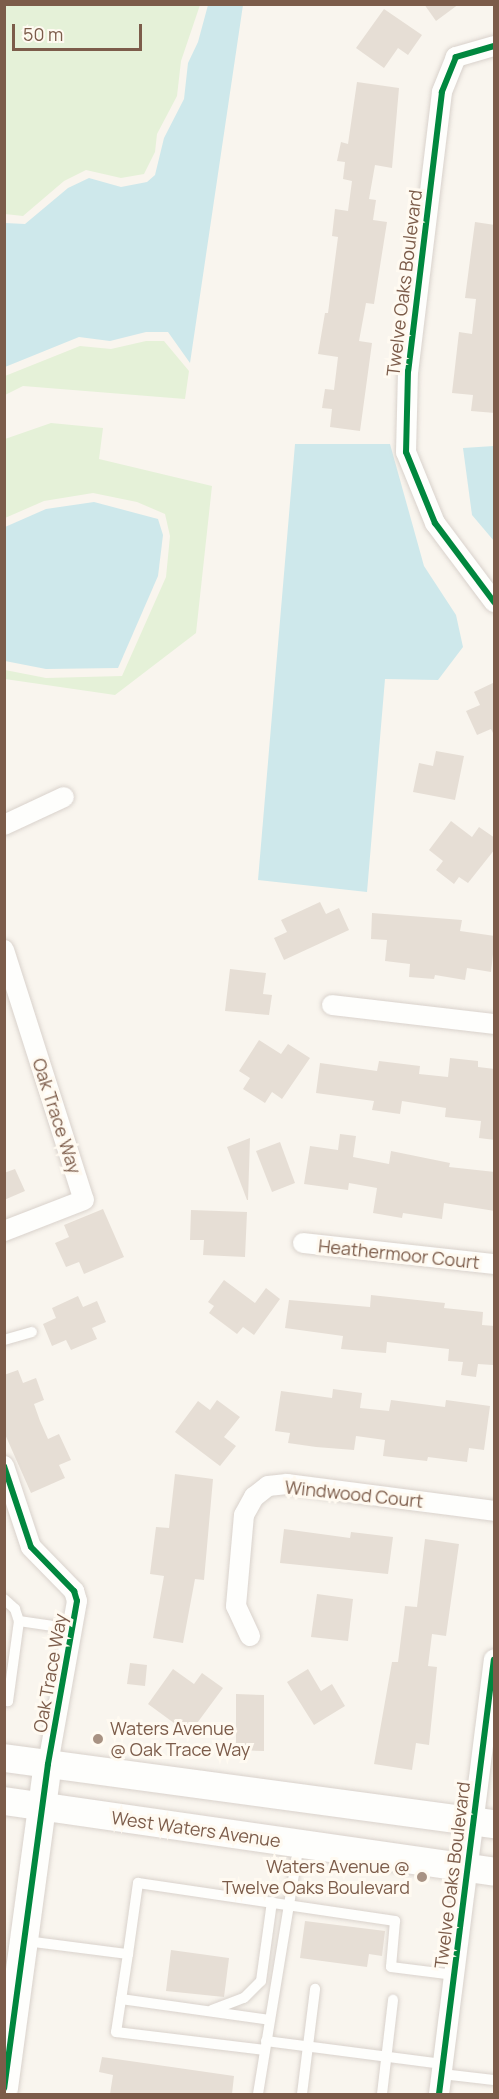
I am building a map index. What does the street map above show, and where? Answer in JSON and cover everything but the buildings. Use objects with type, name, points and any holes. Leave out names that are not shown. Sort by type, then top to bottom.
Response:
[{"type":"main road","points":[[4,1795],[8,1758],[484,1822]]},
{"type":"main road","points":[[4,2088],[48,1764]]},
{"type":"main road","name":"West Waters Avenue","points":[[4,1801],[481,1870]]},
{"type":"street","name":"Twelve Oaks Boulevard","points":[[495,46],[456,57],[442,92],[408,371],[406,452],[435,523],[495,602]]},
{"type":"street","points":[[4,825],[64,797]]},
{"type":"street","name":"Oak Trace Way","points":[[4,950],[84,1200],[4,1231]]},
{"type":"street","points":[[332,1005],[495,1024]]},
{"type":"street","name":"Heathermoor Court","points":[[303,1243],[495,1264]]},
{"type":"street","name":"Oak Trace Way","points":[[4,1466],[31,1547],[74,1591],[77,1601],[48,1764]]},
{"type":"street","name":"Windwood Court","points":[[250,1636],[236,1606],[244,1515],[254,1497],[268,1486],[287,1484],[495,1511]]},
{"type":"street","name":"Twelve Oaks Boulevard","points":[[439,2094],[454,1975],[481,1870],[495,1659]]},
{"type":"lane","points":[[4,1340],[32,1332]]},
{"type":"lane","points":[[4,1599],[15,1609],[19,1620],[8,1701],[4,1701]]},
{"type":"lane","points":[[19,1620],[73,1629]]},
{"type":"lane","points":[[258,2094],[299,1844]]},
{"type":"lane","points":[[454,1975],[391,1966],[395,1920],[138,1883],[116,2032],[387,2057],[495,2080]]},
{"type":"lane","points":[[209,2012],[244,1998],[261,1981],[272,1902]]},
{"type":"lane","points":[[23,1941],[128,1954]]},
{"type":"lane","points":[[302,2094],[315,1989]]},
{"type":"lane","points":[[121,1999],[270,2020]]},
{"type":"lane","points":[[382,2094],[393,2000]]},
{"type":"green space","points":[[4,5],[200,5],[181,61],[177,96],[157,134],[155,152],[144,174],[121,178],[86,170],[64,181],[23,216],[5,214]]},
{"type":"green space","points":[[146,341],[164,341],[189,371],[185,399],[23,386],[5,395],[5,376],[80,346],[111,349]]},
{"type":"green space","points":[[51,423],[103,428],[99,459],[212,486],[196,633],[115,695],[5,679],[5,670],[46,678],[122,676],[166,577],[170,536],[165,514],[137,502],[93,493],[44,501],[5,518],[5,439]]},
{"type":"water","points":[[208,5],[243,5],[190,363],[168,332],[146,332],[110,341],[79,337],[5,367],[5,223],[25,224],[68,188],[89,178],[121,187],[147,182],[155,175],[164,138],[184,99],[188,63],[198,42]]},
{"type":"water","points":[[295,444],[390,444],[424,566],[456,615],[463,647],[438,680],[385,679],[367,892],[258,880]]},
{"type":"water","points":[[494,446],[494,541],[472,515],[463,448]]},
{"type":"water","points":[[94,502],[158,519],[163,535],[158,576],[118,668],[46,669],[5,661],[5,527],[46,509]]},
{"type":"cycle path","points":[[494,46],[456,57],[442,92],[408,371],[406,452],[435,523],[494,602]]},
{"type":"cycle path","points":[[4,1466],[31,1547],[74,1591],[77,1601],[48,1764],[4,2088]]},
{"type":"cycle path","points":[[439,2094],[494,1659]]},
{"type":"place","name":"Waters Avenue @ Oak Trace Way","points":[[98,1739]]},
{"type":"place","name":"Waters Avenue @ Twelve Oaks Boulevard","points":[[422,1877]]}]
